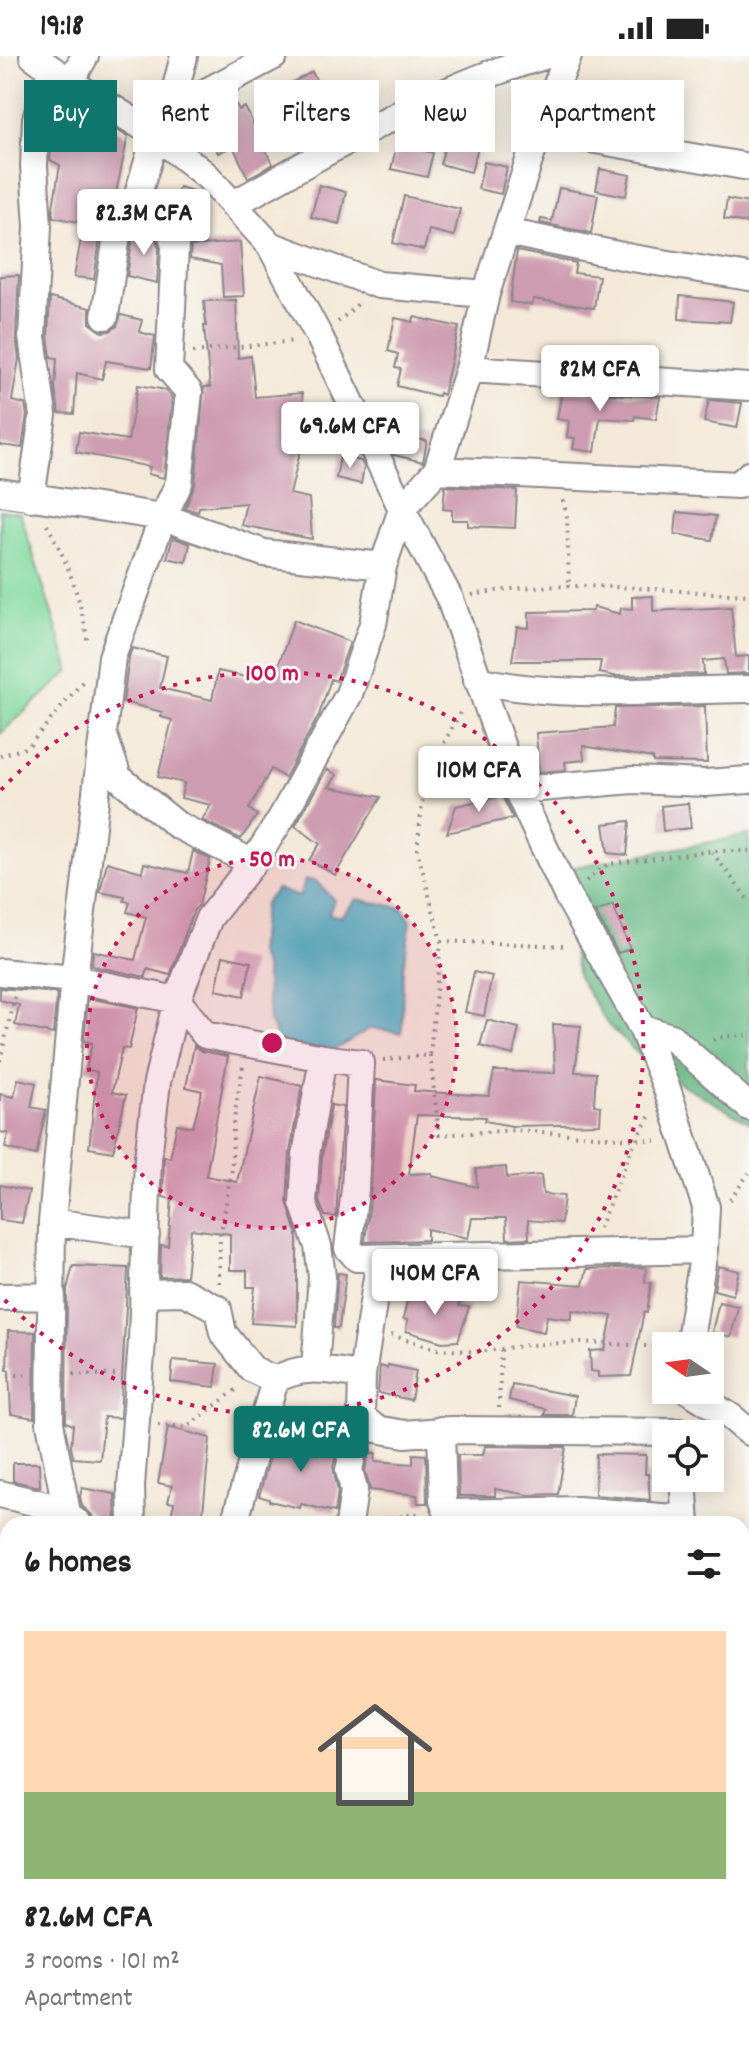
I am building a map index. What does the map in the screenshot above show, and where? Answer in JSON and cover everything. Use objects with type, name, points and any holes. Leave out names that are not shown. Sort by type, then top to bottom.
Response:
[{"type":"street","points":[[51,70],[85,56]]},
{"type":"street","points":[[178,80],[184,56]]},
{"type":"street","points":[[229,80],[274,56]]},
{"type":"street","points":[[234,204],[401,111],[498,62],[544,56]]},
{"type":"street","points":[[559,80],[568,56]]},
{"type":"street","points":[[51,70],[133,121]]},
{"type":"street","points":[[31,498],[43,415],[32,337],[38,226],[34,166],[36,119],[51,70]]},
{"type":"street","points":[[105,316],[118,229],[135,204],[151,152]]},
{"type":"street","points":[[177,152],[207,176],[270,245],[320,338],[402,509],[450,599],[517,790],[567,895],[642,1028],[667,1089],[706,1207],[704,1250],[691,1332]]},
{"type":"street","points":[[132,1516],[148,1158],[157,1082],[177,1000],[209,918],[253,863],[282,817],[349,694],[373,624],[383,566],[402,509],[437,470],[469,369],[486,294],[532,152]]},
{"type":"street","points":[[664,152],[749,167]]},
{"type":"street","points":[[63,1516],[50,1423],[52,1222],[74,979],[103,733],[102,663],[179,483],[189,392],[169,369],[175,246],[169,226],[135,204]]},
{"type":"street","points":[[506,232],[632,258],[749,277]]},
{"type":"street","points":[[270,245],[379,285],[486,294]]},
{"type":"street","points":[[469,369],[749,387]]},
{"type":"street","points":[[437,470],[738,485],[749,475]]},
{"type":"street","points":[[0,492],[163,517],[264,553],[383,566]]},
{"type":"street","points":[[477,680],[504,687],[550,691],[749,689]]},
{"type":"street","points":[[103,733],[118,777],[177,825],[253,863]]},
{"type":"street","points":[[517,790],[633,780],[705,783],[749,780]]},
{"type":"street","points":[[11,973],[74,979],[177,1000],[205,1035],[361,1063],[355,1189],[348,1248]]},
{"type":"street","points":[[642,1028],[671,1037],[749,1107]]},
{"type":"street","points":[[315,1368],[322,1277],[318,1246],[303,1203],[306,1155],[323,1058]]},
{"type":"street","points":[[52,1222],[146,1235]]},
{"type":"street","points":[[318,1246],[348,1248],[357,1258],[704,1250]]},
{"type":"street","points":[[358,1516],[349,1470],[361,1416],[362,1375],[380,1258]]},
{"type":"street","points":[[143,1293],[184,1292],[218,1309],[223,1333],[264,1375]]},
{"type":"street","points":[[0,1297],[52,1296]]},
{"type":"street","points":[[264,1375],[315,1368],[362,1375]]},
{"type":"street","points":[[236,1516],[264,1375]]},
{"type":"street","points":[[709,1404],[749,1432]]},
{"type":"street","points":[[361,1416],[376,1429],[405,1434],[441,1430],[652,1433]]},
{"type":"street","points":[[441,1430],[443,1501],[446,1509],[453,1513],[578,1510],[637,1516]]},
{"type":"street","points":[[684,1492],[686,1516]]},
{"type":"street","points":[[0,1494],[60,1516]]},
{"type":"path","points":[[170,353],[216,351],[320,338],[379,285]]},
{"type":"path","points":[[558,477],[567,517],[569,585]]},
{"type":"path","points":[[0,756],[28,747],[102,663],[65,557],[31,498]]},
{"type":"path","points":[[450,599],[505,588],[569,585],[749,595]]},
{"type":"path","points":[[477,680],[425,779],[417,849],[441,941],[430,1055],[439,1135],[516,1130],[687,1145]]},
{"type":"path","points":[[711,851],[749,901]]},
{"type":"path","points":[[567,895],[608,864],[711,851],[749,851]]},
{"type":"path","points":[[441,941],[596,947]]},
{"type":"path","points":[[0,1061],[11,973]]},
{"type":"path","points":[[684,1048],[726,1036],[749,1035]]},
{"type":"path","points":[[218,1309],[220,1238],[232,1168],[233,1125],[246,1043]]},
{"type":"path","points":[[361,1063],[430,1055]]},
{"type":"path","points":[[589,1252],[636,1139],[667,1089]]},
{"type":"path","points":[[369,1328],[437,1349],[479,1352],[582,1342],[652,1346]]},
{"type":"path","points":[[498,1430],[501,1349]]},
{"type":"path","points":[[136,1424],[187,1427],[264,1375]]},
{"type":"path","points":[[402,1516],[446,1509]]},
{"type":"green space","points":[[0,510],[20,513],[70,671],[0,734]]},
{"type":"green space","points":[[749,835],[749,1122],[654,1069],[608,1025],[578,977],[557,870]]},
{"type":"water","points":[[305,880],[316,881],[334,900],[329,914],[340,917],[357,899],[402,908],[411,921],[403,968],[402,1033],[371,1028],[331,1052],[281,1045],[269,1021],[265,969],[258,953],[264,903],[277,889],[299,897]]},
{"type":"building","points":[[312,72],[316,80],[297,80]]},
{"type":"building","points":[[245,107],[254,125],[254,152],[267,152],[273,164],[248,178],[236,152],[238,108]]},
{"type":"building","points":[[117,130],[128,136],[113,207],[102,227],[94,279],[74,277],[84,223],[53,217],[60,165],[50,160],[51,153],[117,152]]},
{"type":"building","points":[[395,152],[433,153],[427,177],[391,169]]},
{"type":"building","points":[[443,152],[477,152],[471,172],[440,164]]},
{"type":"building","points":[[484,162],[507,167],[501,194],[478,189]]},
{"type":"building","points":[[600,169],[630,175],[626,196],[596,190]]},
{"type":"building","points":[[319,185],[346,192],[339,224],[311,217]]},
{"type":"building","points":[[179,187],[197,192],[192,215],[173,210]]},
{"type":"building","points":[[559,188],[598,195],[591,233],[540,223],[541,219],[552,221]]},
{"type":"building","points":[[404,196],[460,209],[454,236],[429,230],[424,250],[393,243]]},
{"type":"building","points":[[727,199],[749,203],[747,223],[724,219]]},
{"type":"building","points":[[136,230],[146,230],[155,236],[159,248],[157,283],[127,276]]},
{"type":"building","points":[[240,242],[244,296],[223,297],[221,265],[190,259],[191,246]]},
{"type":"building","points":[[517,251],[576,263],[574,273],[599,276],[594,308],[533,299],[532,305],[510,302]]},
{"type":"building","points":[[19,275],[16,336],[19,359],[12,401],[25,404],[27,415],[22,448],[0,445],[0,276]]},
{"type":"building","points":[[680,296],[733,302],[730,322],[679,319]]},
{"type":"building","points":[[50,298],[90,308],[90,323],[102,332],[117,326],[121,315],[142,320],[139,332],[155,336],[151,368],[106,361],[102,379],[77,373],[74,414],[59,413],[55,388],[57,358],[51,357],[48,336]]},
{"type":"building","points":[[236,300],[238,358],[251,356],[255,397],[302,393],[306,451],[300,452],[290,494],[309,498],[312,539],[241,525],[246,503],[199,507],[198,512],[185,508],[195,485],[204,387],[210,387],[204,301]]},
{"type":"building","points":[[414,317],[459,327],[443,395],[397,386],[401,369],[395,368],[398,354],[388,351],[395,318],[413,322]]},
{"type":"building","points":[[138,385],[166,390],[172,397],[164,478],[148,474],[150,467],[76,452],[79,432],[128,440]]},
{"type":"building","points":[[562,391],[660,397],[656,419],[635,416],[634,420],[600,418],[595,452],[573,449],[575,438],[567,437],[569,421],[557,419]]},
{"type":"building","points":[[709,400],[742,403],[737,428],[704,422]]},
{"type":"building","points":[[382,431],[427,441],[423,462],[394,455]]},
{"type":"building","points":[[340,457],[361,461],[364,467],[361,484],[336,478]]},
{"type":"building","points":[[445,486],[517,490],[515,528],[468,526],[468,520],[452,520],[452,510],[443,509]]},
{"type":"building","points":[[677,512],[716,516],[712,540],[675,534]]},
{"type":"building","points":[[173,537],[190,544],[186,562],[167,558]]},
{"type":"building","points":[[653,596],[653,611],[731,607],[736,657],[749,656],[749,673],[726,674],[724,659],[703,661],[704,674],[614,676],[599,673],[601,661],[512,661],[517,627],[529,628],[529,612],[593,611],[594,607],[620,614],[621,608],[632,609],[632,597]]},
{"type":"building","points":[[294,620],[350,642],[336,681],[331,679],[319,715],[285,778],[271,769],[249,809],[257,815],[241,839],[202,820],[211,805],[181,798],[184,783],[158,777],[172,720],[161,717],[162,712],[123,702],[129,657],[132,648],[167,656],[160,688],[212,700],[218,671],[260,680],[262,672],[275,675]]},
{"type":"building","points":[[705,706],[707,763],[653,762],[653,758],[583,746],[584,760],[565,762],[566,770],[539,772],[536,733],[613,727],[615,708]]},
{"type":"building","points":[[327,769],[337,775],[329,787],[381,797],[335,875],[309,860],[320,844],[295,826]]},
{"type":"building","points":[[502,796],[513,818],[447,833],[456,806]]},
{"type":"building","points":[[688,803],[691,828],[663,831],[661,806]]},
{"type":"building","points":[[630,821],[627,855],[608,853],[604,824]]},
{"type":"building","points":[[193,851],[210,859],[199,905],[194,910],[170,975],[147,969],[146,977],[92,966],[93,951],[135,960],[146,917],[127,912],[130,902],[124,901],[125,897],[100,892],[107,862],[142,872],[144,863],[188,873]]},
{"type":"building","points":[[613,905],[630,949],[618,953],[595,912]]},
{"type":"building","points":[[223,956],[251,962],[244,996],[216,990]]},
{"type":"building","points":[[474,972],[492,976],[484,1016],[465,1012]]},
{"type":"building","points":[[0,988],[57,993],[53,1034],[15,1025],[19,1005],[0,1000]]},
{"type":"building","points":[[88,998],[138,1008],[129,1049],[122,1048],[112,1092],[126,1095],[113,1152],[89,1148],[97,1072],[86,1069],[92,1043],[84,1041]]},
{"type":"building","points":[[487,1020],[519,1028],[513,1055],[480,1046]]},
{"type":"building","points":[[553,1024],[581,1026],[575,1072],[596,1073],[594,1105],[601,1106],[600,1124],[512,1126],[485,1121],[486,1117],[417,1115],[409,1174],[432,1173],[432,1176],[477,1187],[476,1169],[506,1167],[507,1178],[541,1175],[543,1194],[564,1196],[561,1223],[528,1220],[529,1238],[507,1239],[506,1218],[472,1218],[468,1238],[427,1229],[427,1240],[365,1242],[371,1190],[376,1080],[415,1085],[414,1091],[489,1096],[494,1071],[555,1073]]},
{"type":"building","points":[[194,1046],[202,1051],[228,1056],[206,1176],[237,1182],[261,1076],[302,1086],[290,1152],[287,1202],[297,1233],[297,1326],[251,1323],[255,1287],[247,1287],[247,1270],[230,1270],[230,1234],[191,1229],[186,1276],[160,1277],[161,1245],[168,1246],[172,1199],[163,1197],[164,1156],[170,1158],[177,1124],[193,1127],[202,1091],[186,1087]]},
{"type":"building","points":[[18,1079],[36,1083],[31,1107],[46,1110],[36,1155],[5,1148],[8,1133],[0,1132],[0,1094],[14,1097]]},
{"type":"building","points":[[331,1105],[343,1107],[336,1217],[325,1216],[319,1201],[322,1157]]},
{"type":"building","points":[[0,1185],[29,1191],[22,1223],[0,1220]]},
{"type":"building","points":[[73,1266],[128,1268],[120,1418],[104,1417],[100,1460],[73,1458],[73,1425],[66,1422],[67,1289]]},
{"type":"building","points":[[718,1266],[739,1271],[733,1295],[714,1290]]},
{"type":"building","points":[[646,1267],[645,1282],[651,1283],[647,1313],[644,1312],[631,1376],[598,1377],[598,1372],[591,1371],[590,1351],[605,1350],[612,1316],[572,1310],[572,1319],[547,1316],[544,1332],[516,1326],[521,1280],[583,1285],[587,1269]]},
{"type":"building","points":[[338,1273],[346,1274],[339,1328],[334,1328]]},
{"type":"building","points":[[409,1292],[461,1298],[459,1306],[469,1307],[458,1341],[442,1342],[406,1331],[407,1320],[403,1319]]},
{"type":"building","points":[[719,1302],[738,1306],[731,1337],[724,1335],[724,1332],[712,1332]]},
{"type":"building","points":[[8,1331],[35,1332],[34,1418],[11,1414],[7,1370]]},
{"type":"building","points":[[173,1360],[218,1364],[215,1387],[171,1382]]},
{"type":"building","points":[[388,1365],[416,1371],[411,1400],[378,1393],[380,1366],[387,1368]]},
{"type":"building","points":[[512,1384],[575,1396],[572,1415],[544,1415],[546,1409],[509,1400]]},
{"type":"building","points":[[283,1410],[285,1420],[279,1439],[317,1448],[318,1443],[338,1445],[333,1467],[338,1491],[335,1512],[301,1504],[300,1508],[259,1496]]},
{"type":"building","points":[[168,1427],[210,1438],[203,1516],[171,1516],[174,1503],[168,1502],[172,1486],[158,1483]]},
{"type":"building","points":[[485,1446],[566,1447],[558,1494],[529,1495],[495,1489],[495,1496],[459,1496],[458,1455],[483,1455]]},
{"type":"building","points":[[369,1453],[376,1453],[375,1461],[413,1464],[413,1454],[426,1455],[427,1503],[418,1503],[417,1495],[370,1490],[365,1470]]},
{"type":"building","points":[[596,1454],[646,1455],[645,1474],[648,1474],[650,1500],[595,1495]]},
{"type":"building","points":[[13,1463],[39,1463],[40,1487],[13,1481]]},
{"type":"building","points":[[82,1488],[115,1494],[116,1516],[92,1516],[82,1506]]}]
